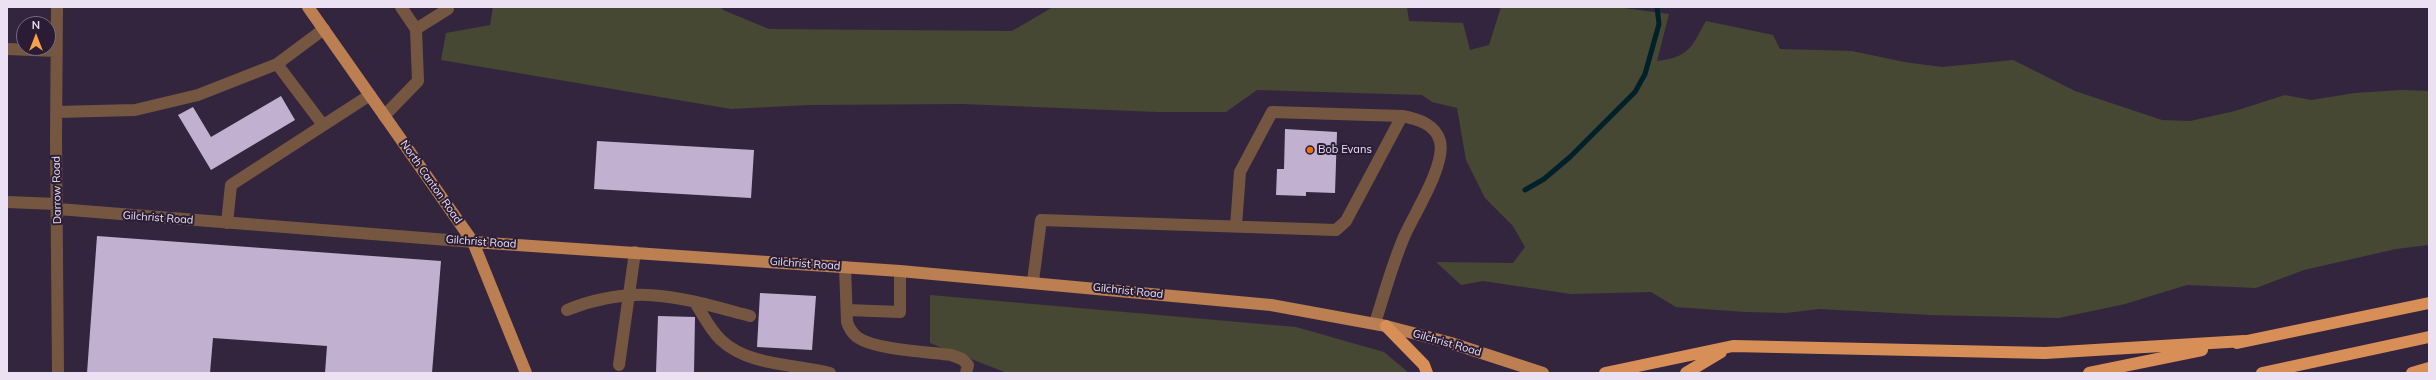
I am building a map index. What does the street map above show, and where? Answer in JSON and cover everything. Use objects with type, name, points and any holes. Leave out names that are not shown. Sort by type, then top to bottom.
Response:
[{"type":"highway","points":[[2089,373],[2429,303]]},
{"type":"highway","points":[[1380,324],[1424,365],[1427,373]]},
{"type":"highway","points":[[2262,373],[2429,337]]},
{"type":"highway","points":[[1605,373],[1733,346],[2045,353],[2244,341]]},
{"type":"highway","points":[[1686,373],[1733,346]]},
{"type":"highway","points":[[2412,373],[2429,368]]},
{"type":"main road","name":"North Canton Road","points":[[308,7],[473,242],[526,373]]},
{"type":"main road","name":"Gilchrist Road","points":[[473,242],[900,271],[1271,305],[1380,324],[1452,344],[1543,373]]},
{"type":"street","name":"Darrow Road","points":[[56,51],[57,7]]},
{"type":"street","points":[[384,116],[418,81],[416,29],[400,7]]},
{"type":"street","points":[[416,29],[447,8]]},
{"type":"street","points":[[56,112],[135,110],[198,95],[278,64],[324,30]]},
{"type":"street","name":"Darrow Road","points":[[56,56],[58,373]]},
{"type":"street","points":[[278,64],[323,125]]},
{"type":"street","points":[[227,223],[231,184],[370,95]]},
{"type":"street","points":[[1236,226],[1240,172],[1272,112],[1402,116],[1422,121],[1430,126],[1436,133],[1440,142],[1440,153],[1436,168],[1401,243],[1380,324]]},
{"type":"street","points":[[1033,282],[1041,220],[1336,230],[1346,221],[1402,116]]},
{"type":"street","name":"Gilchrist Road","points":[[7,202],[227,223],[473,242]]},
{"type":"street","points":[[619,365],[635,252]]},
{"type":"street","points":[[845,267],[847,322],[850,330],[857,337],[874,344],[951,355],[962,359],[968,365],[966,373]]},
{"type":"street","points":[[847,310],[900,312],[900,271]]},
{"type":"street","points":[[567,310],[586,303],[629,294],[652,294],[695,302],[750,316]]},
{"type":"street","points":[[695,302],[711,329],[722,341],[737,352],[758,359],[830,373]]},
{"type":"green space","points":[[493,7],[721,7],[723,10],[769,29],[1012,31],[1053,7],[1407,7],[1409,21],[1463,23],[1470,50],[1489,45],[1501,7],[1616,7],[1669,14],[1657,61],[1676,57],[1688,50],[1697,38],[1706,21],[1773,35],[1780,49],[1852,51],[1904,62],[1942,67],[2013,60],[2075,91],[2162,120],[2190,121],[2235,111],[2285,95],[2311,100],[2355,93],[2401,90],[2429,91],[2429,245],[2396,249],[2304,270],[2256,288],[2187,285],[2125,304],[2059,318],[1931,315],[1819,309],[1786,313],[1745,312],[1676,307],[1651,292],[1571,294],[1483,281],[1461,285],[1436,262],[1513,263],[1525,247],[1513,226],[1485,198],[1466,160],[1457,108],[1432,102],[1422,95],[1257,90],[1226,112],[1158,112],[962,104],[809,105],[731,109],[441,60],[446,33],[490,25]]},
{"type":"green space","points":[[930,295],[1296,327],[1384,352],[1409,373],[1007,373],[930,343]]},
{"type":"building","points":[[281,96],[295,120],[211,170],[178,115],[193,107],[211,137]]},
{"type":"building","name":"Bob Evans","points":[[1285,129],[1337,132],[1335,193],[1306,192],[1306,196],[1276,195],[1277,169],[1284,169]]},
{"type":"building","points":[[597,141],[754,150],[751,198],[594,189]]},
{"type":"building","points":[[97,236],[441,261],[432,373],[325,373],[327,346],[213,338],[210,373],[87,373]]},
{"type":"building","points":[[760,293],[816,296],[812,350],[757,347]]},
{"type":"building","points":[[658,316],[695,317],[694,373],[656,373]]},
{"type":"waterway","points":[[1525,190],[1544,179],[1570,157],[1635,92],[1645,74],[1659,24],[1657,7]]},
{"type":"place","name":"Bob Evans","points":[[1310,150]]}]
